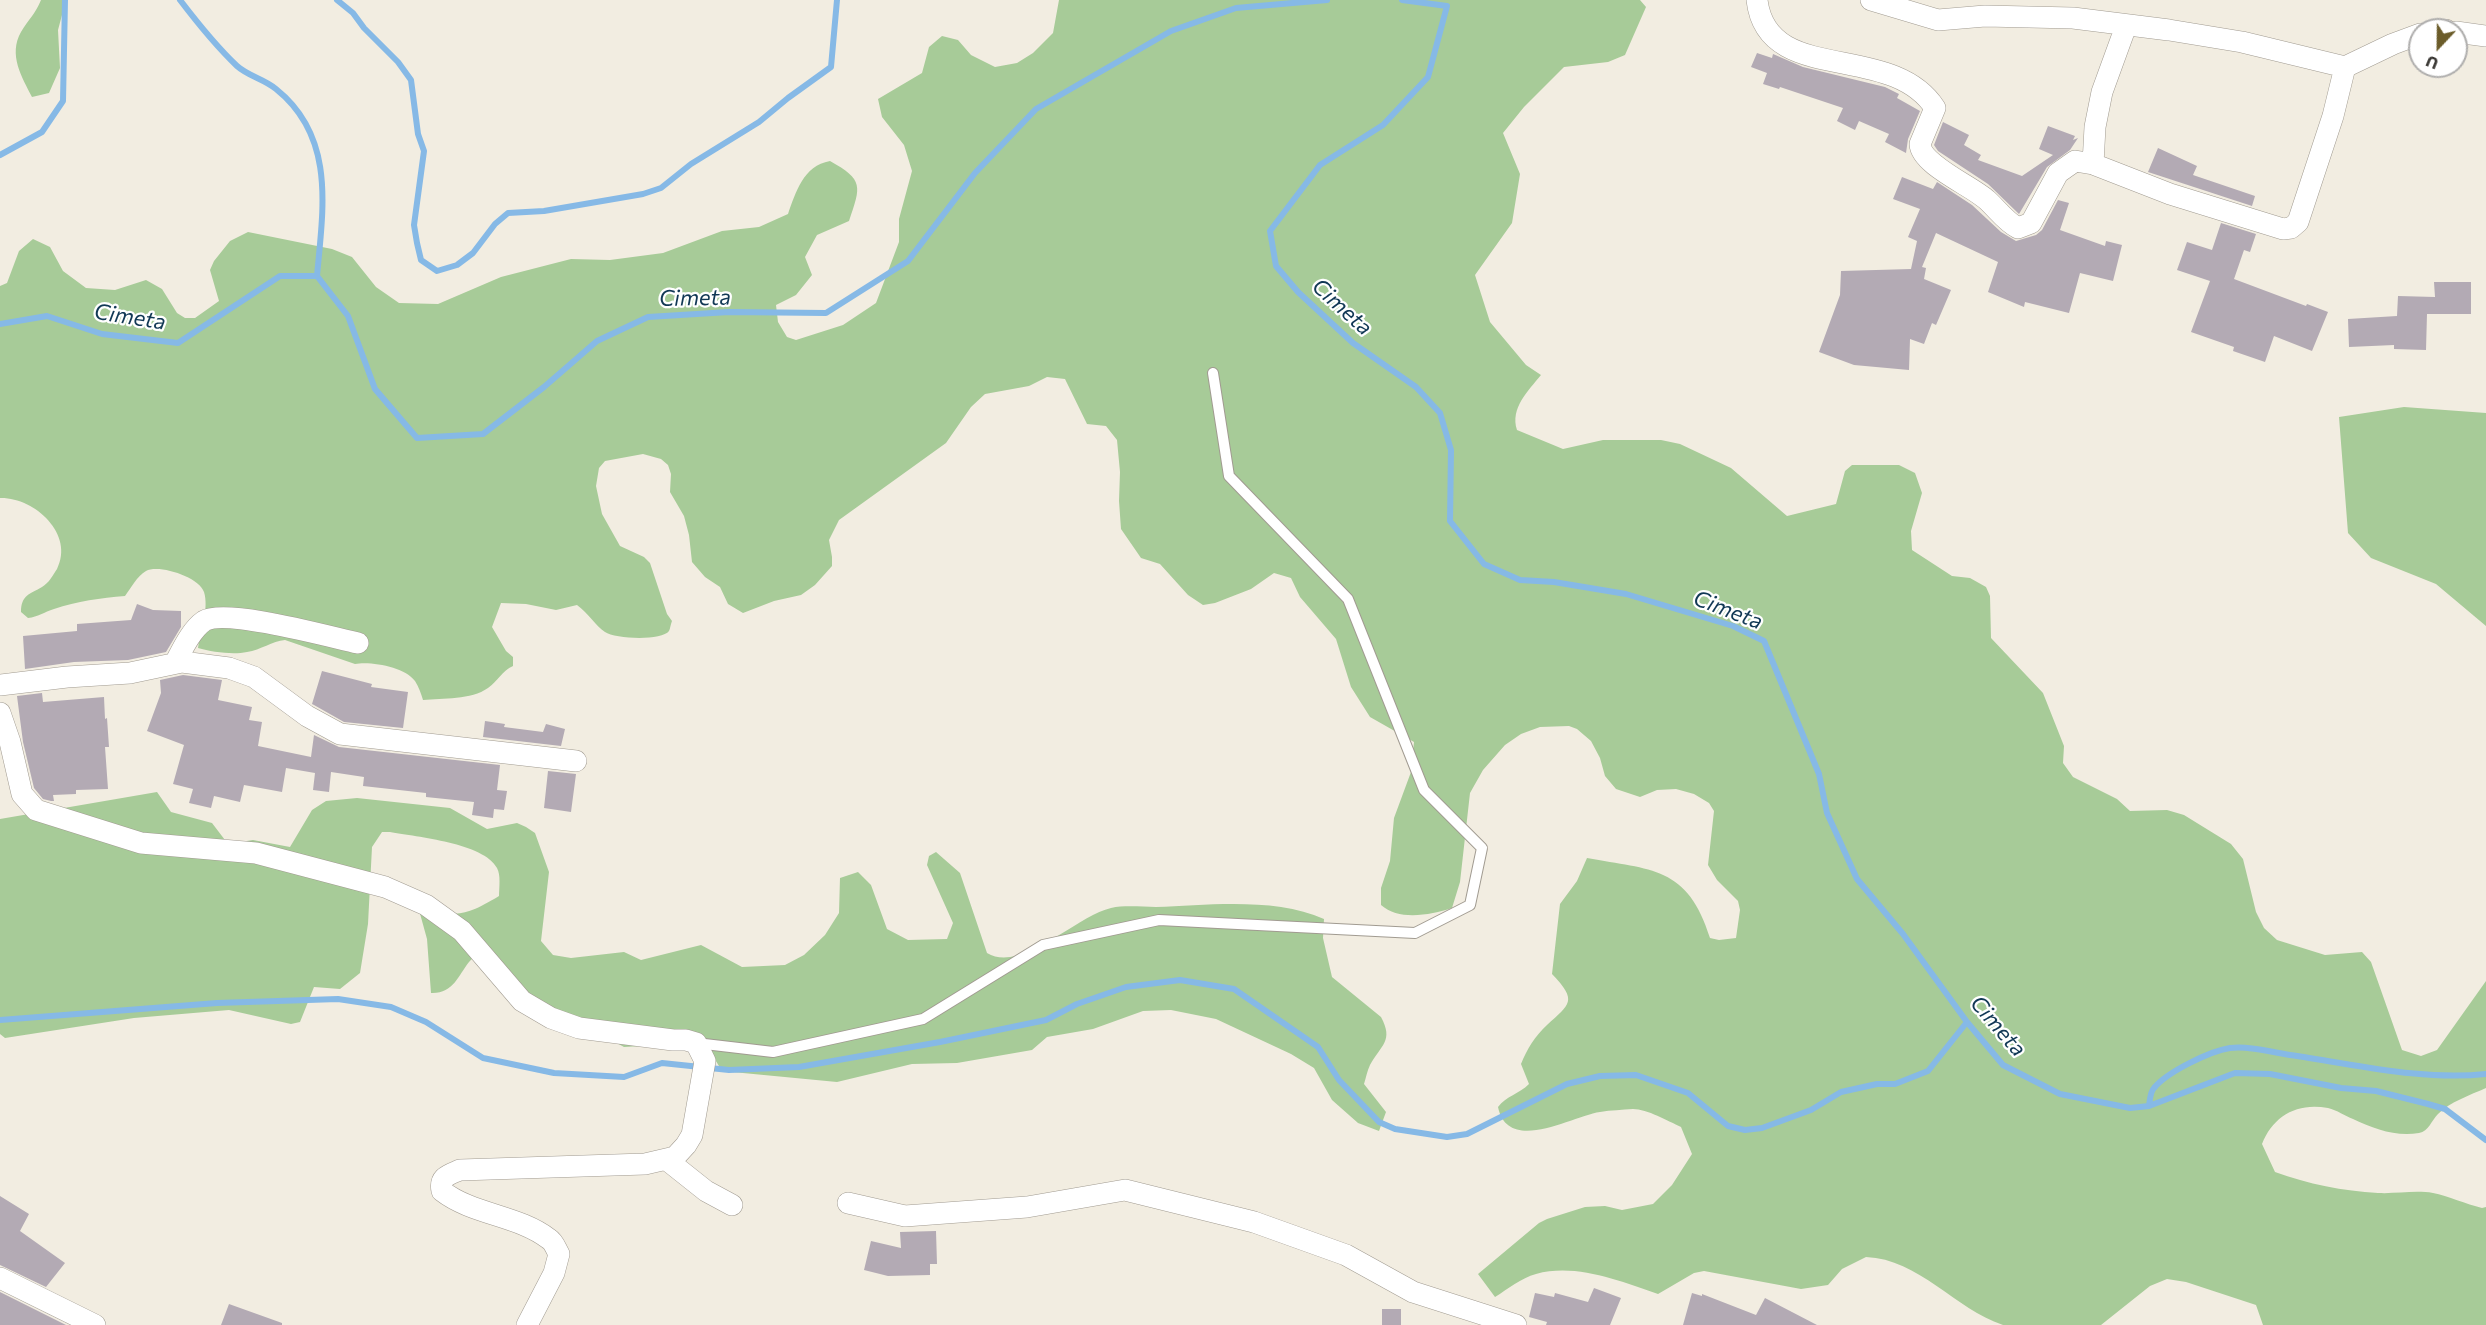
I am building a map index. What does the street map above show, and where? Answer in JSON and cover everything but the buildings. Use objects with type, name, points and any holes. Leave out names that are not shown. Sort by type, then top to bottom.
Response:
[{"type":"street","points":[[1757,0],[1759,12],[1766,26],[1789,50],[1820,59],[1886,72],[1916,87],[1935,108],[1920,144],[1921,151],[1931,161],[1986,199],[2010,224],[2018,228],[2031,223],[2058,173],[2075,160],[2093,164],[2207,207],[2283,229],[2291,228],[2298,222],[2302,211],[2333,116],[2344,67]]},
{"type":"street","points":[[1871,0],[1938,20],[1985,16],[2073,18],[2169,30],[2242,42],[2344,67],[2408,38]]},
{"type":"street","points":[[2093,164],[2095,127],[2102,92],[2126,26]]},
{"type":"street","points":[[2468,34],[2486,36]]},
{"type":"street","points":[[175,663],[187,641],[204,621],[218,617],[252,620],[358,643]]},
{"type":"street","points":[[0,685],[130,673],[182,662],[229,668],[255,677],[307,716],[340,734],[576,761]]},
{"type":"street","points":[[0,713],[10,742],[22,794],[36,810],[141,843],[256,853],[386,887],[426,905],[462,931],[522,1001],[551,1018],[579,1028],[696,1043],[705,1062],[692,1135],[681,1151],[667,1160],[645,1164],[460,1170],[443,1178],[442,1191],[453,1200],[529,1228],[551,1240],[559,1254],[554,1273],[527,1325]]},
{"type":"street","points":[[667,1160],[706,1191],[732,1205]]},
{"type":"street","points":[[848,1203],[905,1216],[1027,1207],[1125,1190],[1254,1222],[1346,1254],[1413,1292],[1516,1325]]},
{"type":"street","points":[[0,1278],[95,1325]]},
{"type":"lane","points":[[696,1043],[773,1052],[923,1019],[1043,945],[1159,920],[1415,933],[1470,905],[1482,848],[1424,790],[1348,599],[1229,476],[1213,373]]},
{"type":"green space","points":[[41,0],[66,0],[58,30],[60,68],[49,93],[32,97],[18,66],[16,49],[21,32]]},
{"type":"green space","points":[[1059,0],[1640,0],[1646,7],[1625,55],[1608,62],[1564,67],[1524,107],[1503,133],[1520,174],[1512,223],[1475,275],[1490,322],[1526,365],[1541,375],[1518,407],[1515,422],[1517,430],[1563,449],[1603,440],[1661,440],[1680,444],[1731,468],[1787,516],[1836,504],[1845,471],[1852,465],[1899,465],[1915,473],[1922,493],[1911,531],[1912,550],[1952,576],[1970,578],[1986,587],[1990,596],[1991,638],[2043,693],[2064,746],[2063,763],[2073,777],[2117,799],[2130,811],[2167,810],[2184,815],[2231,844],[2243,859],[2256,912],[2264,928],[2277,940],[2325,955],[2362,952],[2371,962],[2402,1050],[2421,1056],[2437,1050],[2486,981],[2486,1088],[2448,1106],[2425,1130],[2419,1133],[2402,1134],[2385,1131],[2331,1109],[2306,1107],[2296,1109],[2280,1119],[2262,1144],[2275,1172],[2300,1180],[2365,1192],[2433,1193],[2482,1208],[2486,1207],[2486,1325],[2263,1325],[2256,1305],[2186,1282],[2167,1279],[2150,1286],[2101,1325],[2003,1325],[1969,1308],[1903,1266],[1866,1257],[1842,1269],[1828,1285],[1801,1289],[1704,1271],[1694,1273],[1658,1294],[1598,1275],[1551,1271],[1530,1276],[1495,1297],[1478,1274],[1539,1223],[1585,1207],[1605,1206],[1622,1210],[1653,1204],[1672,1185],[1692,1154],[1681,1127],[1645,1111],[1633,1109],[1600,1112],[1558,1125],[1527,1131],[1514,1129],[1504,1121],[1498,1107],[1529,1084],[1521,1064],[1523,1058],[1535,1038],[1566,1007],[1568,1002],[1565,990],[1552,974],[1560,904],[1577,881],[1587,858],[1630,865],[1664,876],[1678,884],[1690,897],[1701,914],[1710,938],[1719,940],[1736,938],[1740,910],[1738,901],[1717,880],[1708,865],[1714,811],[1709,803],[1694,794],[1676,789],[1657,790],[1640,797],[1616,789],[1605,776],[1600,758],[1591,741],[1577,729],[1569,726],[1540,727],[1521,734],[1505,745],[1483,770],[1470,793],[1460,882],[1452,908],[1415,915],[1388,910],[1381,905],[1381,888],[1390,861],[1394,818],[1411,772],[1414,742],[1370,717],[1351,687],[1336,639],[1300,597],[1291,578],[1274,573],[1251,589],[1215,603],[1203,605],[1188,595],[1160,564],[1141,558],[1121,529],[1117,440],[1106,426],[1087,424],[1065,379],[1047,377],[1029,386],[985,394],[971,407],[946,443],[839,520],[829,540],[832,566],[815,585],[801,595],[774,601],[743,613],[728,604],[720,587],[705,577],[692,562],[684,516],[670,492],[671,474],[668,465],[661,459],[643,454],[605,461],[599,468],[596,486],[602,514],[620,546],[644,557],[650,563],[667,614],[672,621],[669,631],[648,638],[618,636],[605,632],[577,605],[556,610],[526,604],[501,603],[492,627],[506,651],[513,657],[513,666],[488,688],[465,697],[423,700],[415,681],[404,672],[378,664],[355,664],[285,640],[241,653],[222,653],[198,648],[205,612],[204,592],[195,581],[178,573],[160,569],[152,569],[143,573],[125,596],[71,604],[35,617],[28,618],[21,612],[24,598],[49,581],[57,569],[61,556],[56,531],[48,520],[26,504],[13,499],[0,498],[0,286],[7,283],[19,251],[33,239],[50,247],[63,271],[86,288],[115,290],[146,280],[162,289],[177,313],[185,318],[195,318],[219,301],[210,270],[214,261],[230,241],[248,232],[332,249],[352,257],[376,287],[399,303],[438,304],[501,277],[571,259],[610,260],[663,253],[722,231],[759,227],[788,214],[807,174],[813,168],[830,161],[854,179],[857,185],[856,200],[849,221],[817,235],[805,257],[812,275],[796,295],[776,305],[778,322],[787,337],[796,340],[843,325],[876,303],[899,242],[899,219],[912,171],[904,145],[882,117],[878,99],[922,73],[929,47],[942,36],[958,40],[971,55],[995,67],[1017,63],[1033,53],[1053,33]]},
{"type":"green space","points":[[2404,407],[2486,413],[2486,626],[2436,584],[2371,558],[2348,533],[2339,417]]},
{"type":"green space","points":[[157,792],[171,812],[212,823],[228,844],[253,840],[290,847],[312,810],[326,801],[357,798],[450,808],[487,829],[517,823],[535,833],[549,872],[541,941],[553,955],[571,958],[624,952],[641,960],[701,945],[742,967],[785,965],[804,955],[825,935],[839,913],[840,878],[858,872],[871,885],[887,929],[908,940],[947,939],[953,923],[927,865],[929,856],[936,852],[960,873],[987,953],[1001,957],[1016,956],[1032,950],[1097,913],[1116,907],[1242,904],[1305,912],[1324,919],[1323,938],[1332,977],[1381,1017],[1385,1025],[1386,1037],[1370,1065],[1364,1084],[1386,1112],[1379,1131],[1358,1123],[1332,1100],[1314,1068],[1291,1054],[1216,1019],[1171,1010],[1143,1011],[1093,1029],[1047,1037],[1032,1050],[957,1063],[912,1064],[837,1082],[722,1071],[708,1048],[692,1043],[624,1047],[531,995],[484,949],[471,960],[450,987],[445,991],[431,993],[427,939],[419,910],[453,914],[477,908],[499,896],[498,871],[490,859],[465,847],[390,832],[382,832],[372,847],[368,924],[360,973],[340,989],[314,987],[300,1022],[291,1024],[229,1010],[134,1018],[5,1038],[0,1034],[0,819]]},
{"type":"waterway","points":[[0,155],[42,132],[63,101],[65,0]]},
{"type":"waterway","points":[[180,0],[230,59],[241,69],[276,89],[295,108],[309,129],[317,152],[321,175],[322,225],[317,276]]},
{"type":"waterway","points":[[337,0],[353,13],[364,28],[398,62],[411,80],[418,134],[424,151],[414,225],[421,260],[437,271],[457,265],[473,253],[495,224],[508,213],[544,211],[643,194],[661,188],[691,164],[759,122],[831,67],[837,0]]},
{"type":"waterway","name":"Cimeta","points":[[0,324],[47,316],[102,334],[178,343],[280,276],[317,276],[348,316],[375,389],[417,438],[483,434],[544,387],[597,341],[648,317],[729,312],[826,313],[908,261],[975,173],[1036,109],[1171,31],[1236,8],[1327,0]]},
{"type":"waterway","name":"Cimeta","points":[[1402,0],[1447,6],[1428,77],[1383,125],[1320,165],[1270,231],[1276,266],[1298,292],[1353,343],[1416,387],[1440,413],[1451,450],[1450,521],[1484,564],[1520,580],[1554,582],[1626,594],[1733,626],[1764,641],[1819,774],[1827,813],[1857,879],[1903,934],[1967,1022],[2003,1065],[2060,1094],[2130,1108],[2149,1106],[2235,1073],[2270,1074],[2341,1088],[2376,1091],[2445,1109],[2486,1140]]},
{"type":"waterway","points":[[0,1020],[217,1003],[338,999],[391,1007],[426,1022],[483,1058],[554,1073],[624,1077],[662,1063],[729,1070],[799,1067],[1046,1020],[1077,1004],[1126,987],[1180,980],[1234,989],[1318,1047],[1339,1080],[1379,1122],[1395,1129],[1447,1137],[1467,1134],[1567,1084],[1600,1076],[1636,1075],[1688,1093],[1728,1126],[1745,1130],[1762,1128],[1811,1110],[1841,1092],[1877,1084],[1895,1084],[1928,1071],[1967,1022]]},
{"type":"waterway","points":[[2149,1106],[2153,1090],[2169,1075],[2201,1058],[2230,1048],[2253,1049],[2412,1073],[2462,1076],[2486,1074]]}]
